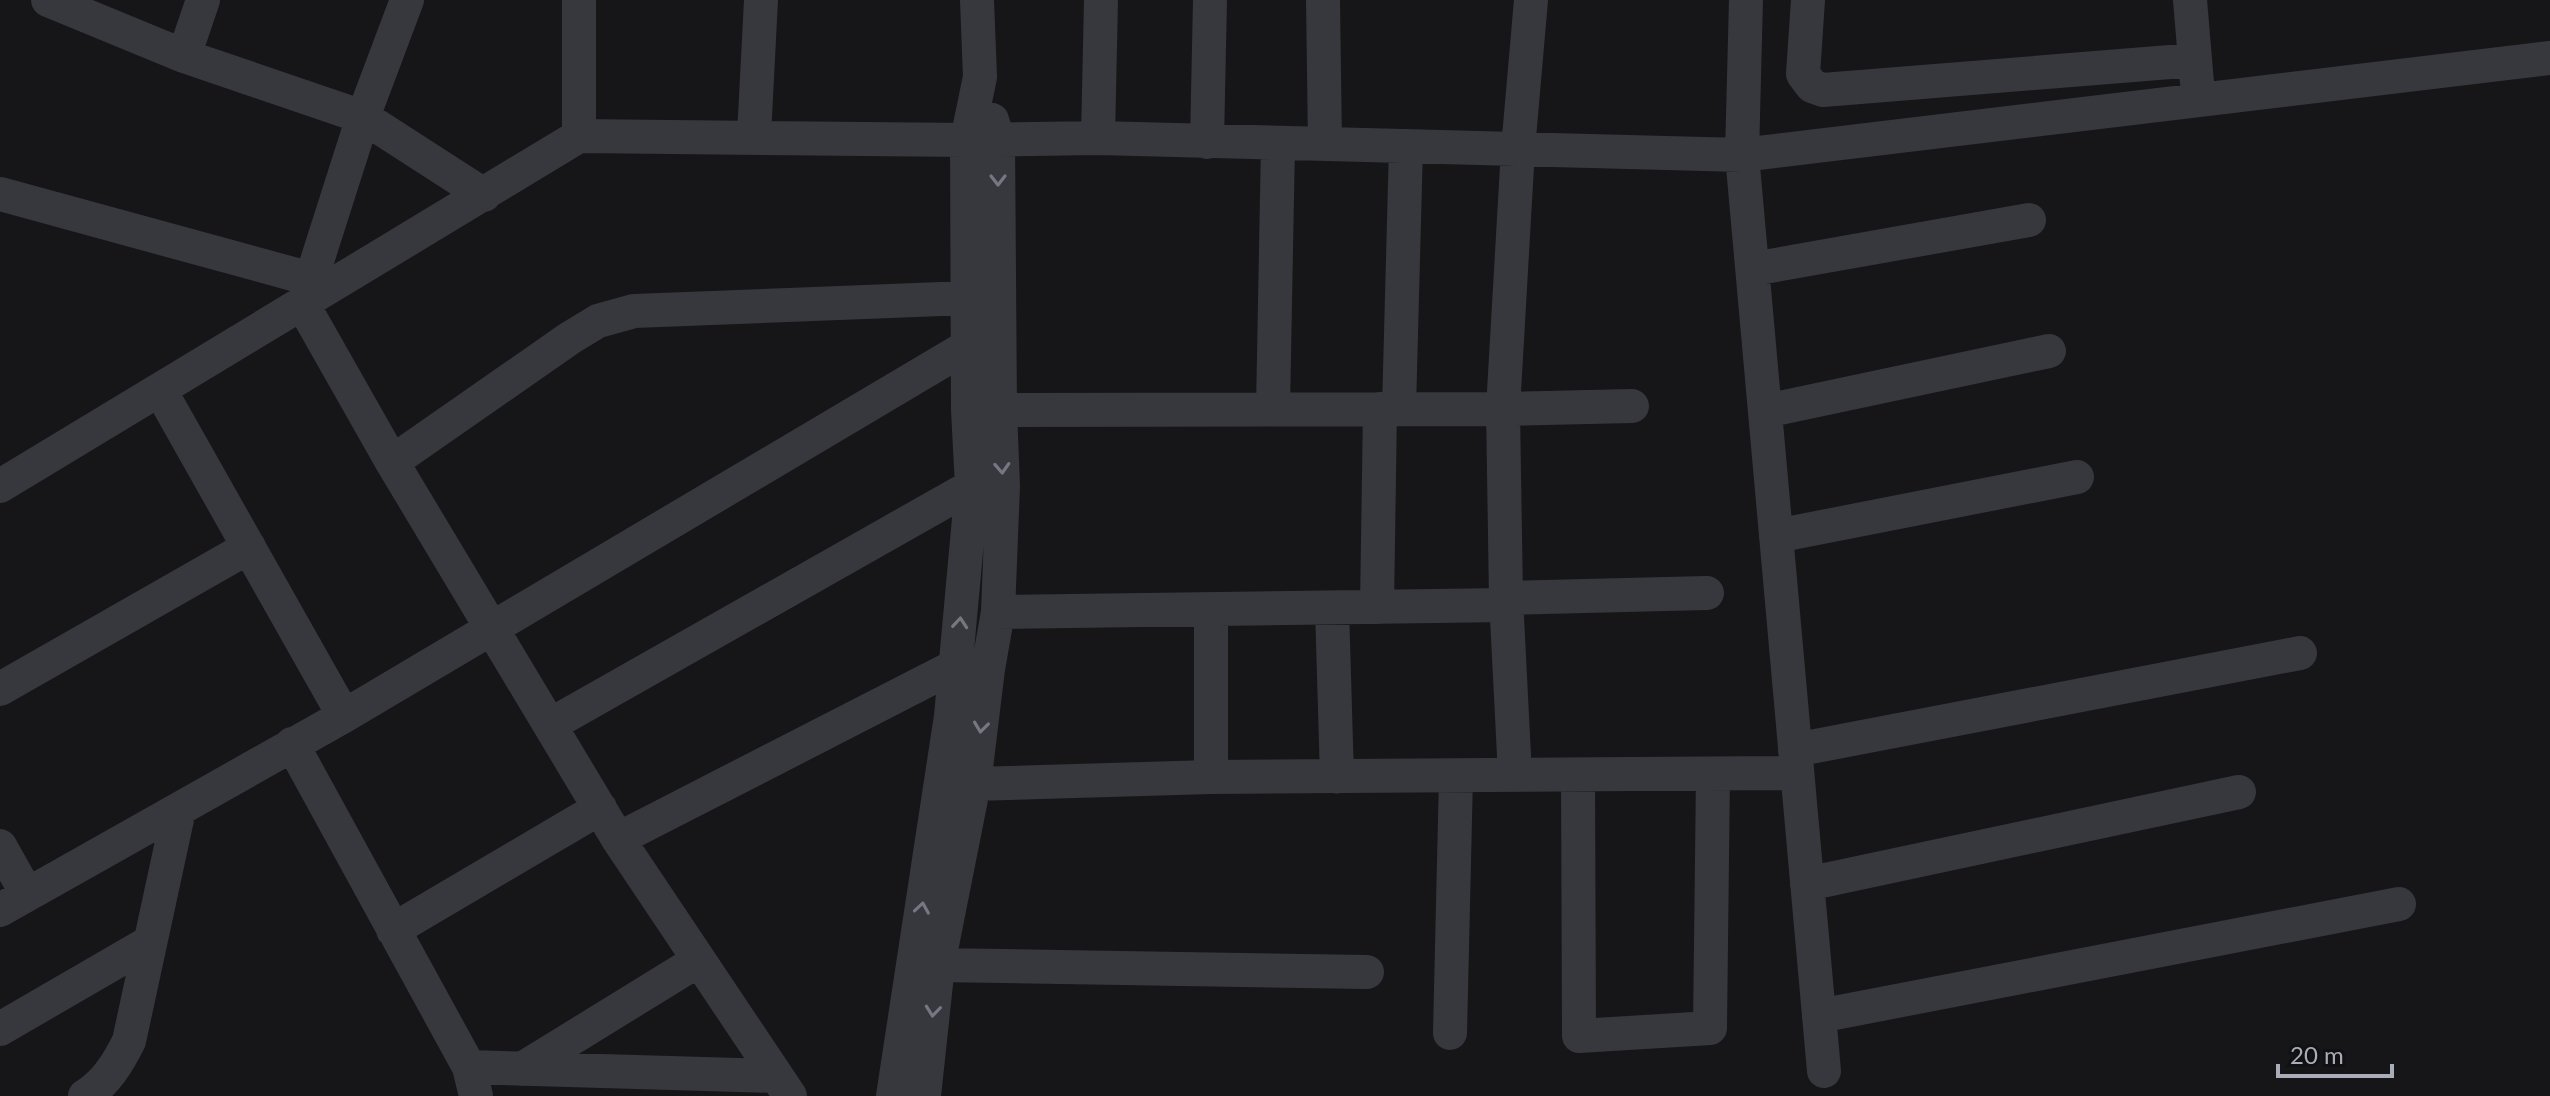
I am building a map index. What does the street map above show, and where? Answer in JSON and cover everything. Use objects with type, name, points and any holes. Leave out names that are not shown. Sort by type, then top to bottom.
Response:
[{"type":"street","points":[[48,0],[184,56],[363,117],[484,195]]},
{"type":"street","points":[[184,56],[203,0]]},
{"type":"street","points":[[407,0],[363,117],[307,292],[392,462],[618,839],[783,1086]]},
{"type":"street","points":[[579,0],[579,136]]},
{"type":"street","points":[[754,136],[761,0]]},
{"type":"street","points":[[893,1096],[949,731],[972,486],[984,410],[982,140],[977,0]]},
{"type":"street","points":[[1098,138],[1101,0]]},
{"type":"street","points":[[1207,142],[1210,0]]},
{"type":"street","points":[[1323,0],[1325,144]]},
{"type":"street","points":[[1515,775],[1506,602],[1503,409],[1518,149],[1531,0]]},
{"type":"street","points":[[1746,0],[1742,155],[1824,1071]]},
{"type":"street","points":[[1808,0],[1803,74],[1812,86],[1823,90],[2195,60]]},
{"type":"street","points":[[2190,0],[2198,100]]},
{"type":"street","points":[[0,486],[160,390],[307,292],[484,195],[579,136],[982,140],[1098,138],[1742,155],[2550,58]]},
{"type":"street","points":[[924,1096],[938,965],[974,784],[998,612],[1003,486],[968,346],[967,298],[982,140]]},
{"type":"street","points":[[1273,409],[1278,143]]},
{"type":"street","points":[[1377,607],[1406,146]]},
{"type":"street","points":[[0,194],[307,292]]},
{"type":"street","points":[[1753,269],[2029,220]]},
{"type":"street","points":[[392,462],[598,321],[634,311],[967,298]]},
{"type":"street","points":[[0,846],[14,902],[344,716],[968,346]]},
{"type":"street","points":[[1765,411],[2049,351]]},
{"type":"street","points":[[160,390],[344,716]]},
{"type":"street","points":[[984,410],[1632,406]]},
{"type":"street","points":[[1776,536],[2077,477]]},
{"type":"street","points":[[550,725],[972,486]]},
{"type":"street","points":[[0,689],[249,547]]},
{"type":"street","points":[[998,612],[1377,607],[1707,593]]},
{"type":"street","points":[[1332,608],[1337,777]]},
{"type":"street","points":[[1211,610],[1211,777]]},
{"type":"street","points":[[974,784],[1211,777],[1713,774],[1796,762],[2300,653]]},
{"type":"street","points":[[618,839],[957,665]]},
{"type":"street","points":[[292,744],[472,1082],[522,1069],[699,960]]},
{"type":"street","points":[[1578,775],[1579,1036],[1710,1028],[1713,774]]},
{"type":"street","points":[[1450,1033],[1456,776]]},
{"type":"street","points":[[1807,884],[2239,792]]},
{"type":"street","points":[[393,930],[600,808]]},
{"type":"street","points":[[85,1096],[96,1089],[118,1062],[129,1041],[179,810]]},
{"type":"street","points":[[1819,1016],[2399,904]]},
{"type":"street","points":[[0,1029],[150,942]]},
{"type":"street","points":[[938,965],[1367,972]]},
{"type":"street","points":[[522,1069],[783,1086]]}]
